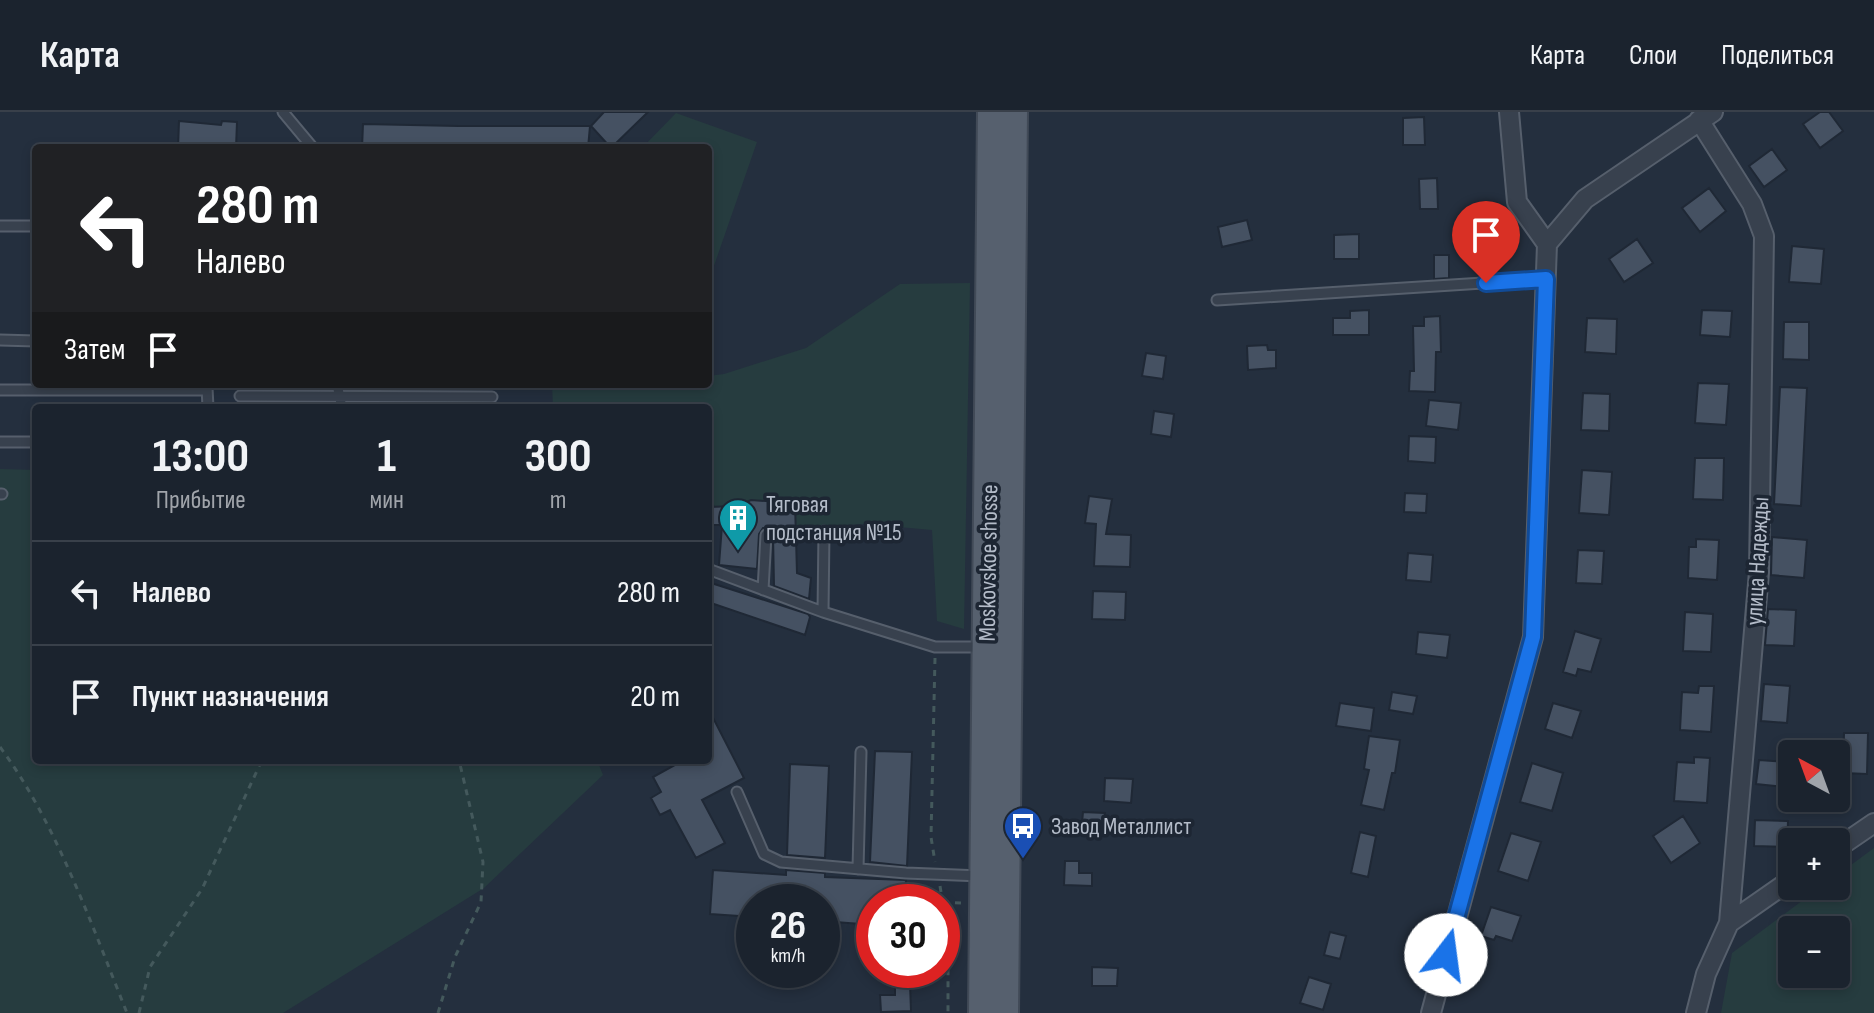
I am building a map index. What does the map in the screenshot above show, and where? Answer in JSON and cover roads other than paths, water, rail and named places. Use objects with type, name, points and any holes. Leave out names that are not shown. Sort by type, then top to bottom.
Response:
[{"type":"main road","name":"Moskovskoe shosse","points":[[983,1013],[992,112]]},
{"type":"main road","name":"Moskovskoe shosse","points":[[1004,1013],[1013,112]]},
{"type":"street","points":[[1431,1013],[1533,637],[1547,244],[1517,202],[1509,112]]},
{"type":"street","points":[[1547,244],[1585,199],[1706,116]]},
{"type":"street","name":"улица Надежды","points":[[1696,1013],[1706,974],[1729,923],[1759,572],[1764,236],[1752,204],[1706,116]]},
{"type":"street","points":[[1850,839],[1874,823]]},
{"type":"street","points":[[1729,923],[1778,889]]},
{"type":"lane","points":[[283,112],[310,144]]},
{"type":"lane","points":[[0,226],[32,226]]},
{"type":"lane","points":[[1217,300],[1546,279]]},
{"type":"lane","points":[[0,340],[32,341]]},
{"type":"lane","points":[[0,390],[138,388]]},
{"type":"lane","points":[[240,396],[338,389],[492,397]]},
{"type":"lane","points":[[0,442],[32,442]]},
{"type":"lane","points":[[823,612],[824,531]]},
{"type":"lane","points":[[763,590],[766,535]]},
{"type":"lane","points":[[712,571],[823,612],[935,647],[987,647]]},
{"type":"lane","points":[[858,869],[861,752]]},
{"type":"lane","points":[[737,792],[764,854],[781,862],[985,876]]},
{"type":"place","name":"Тяговая подстанция №15","points":[[738,552]]},
{"type":"place","name":"Завод Металлист","points":[[1023,860]]}]
